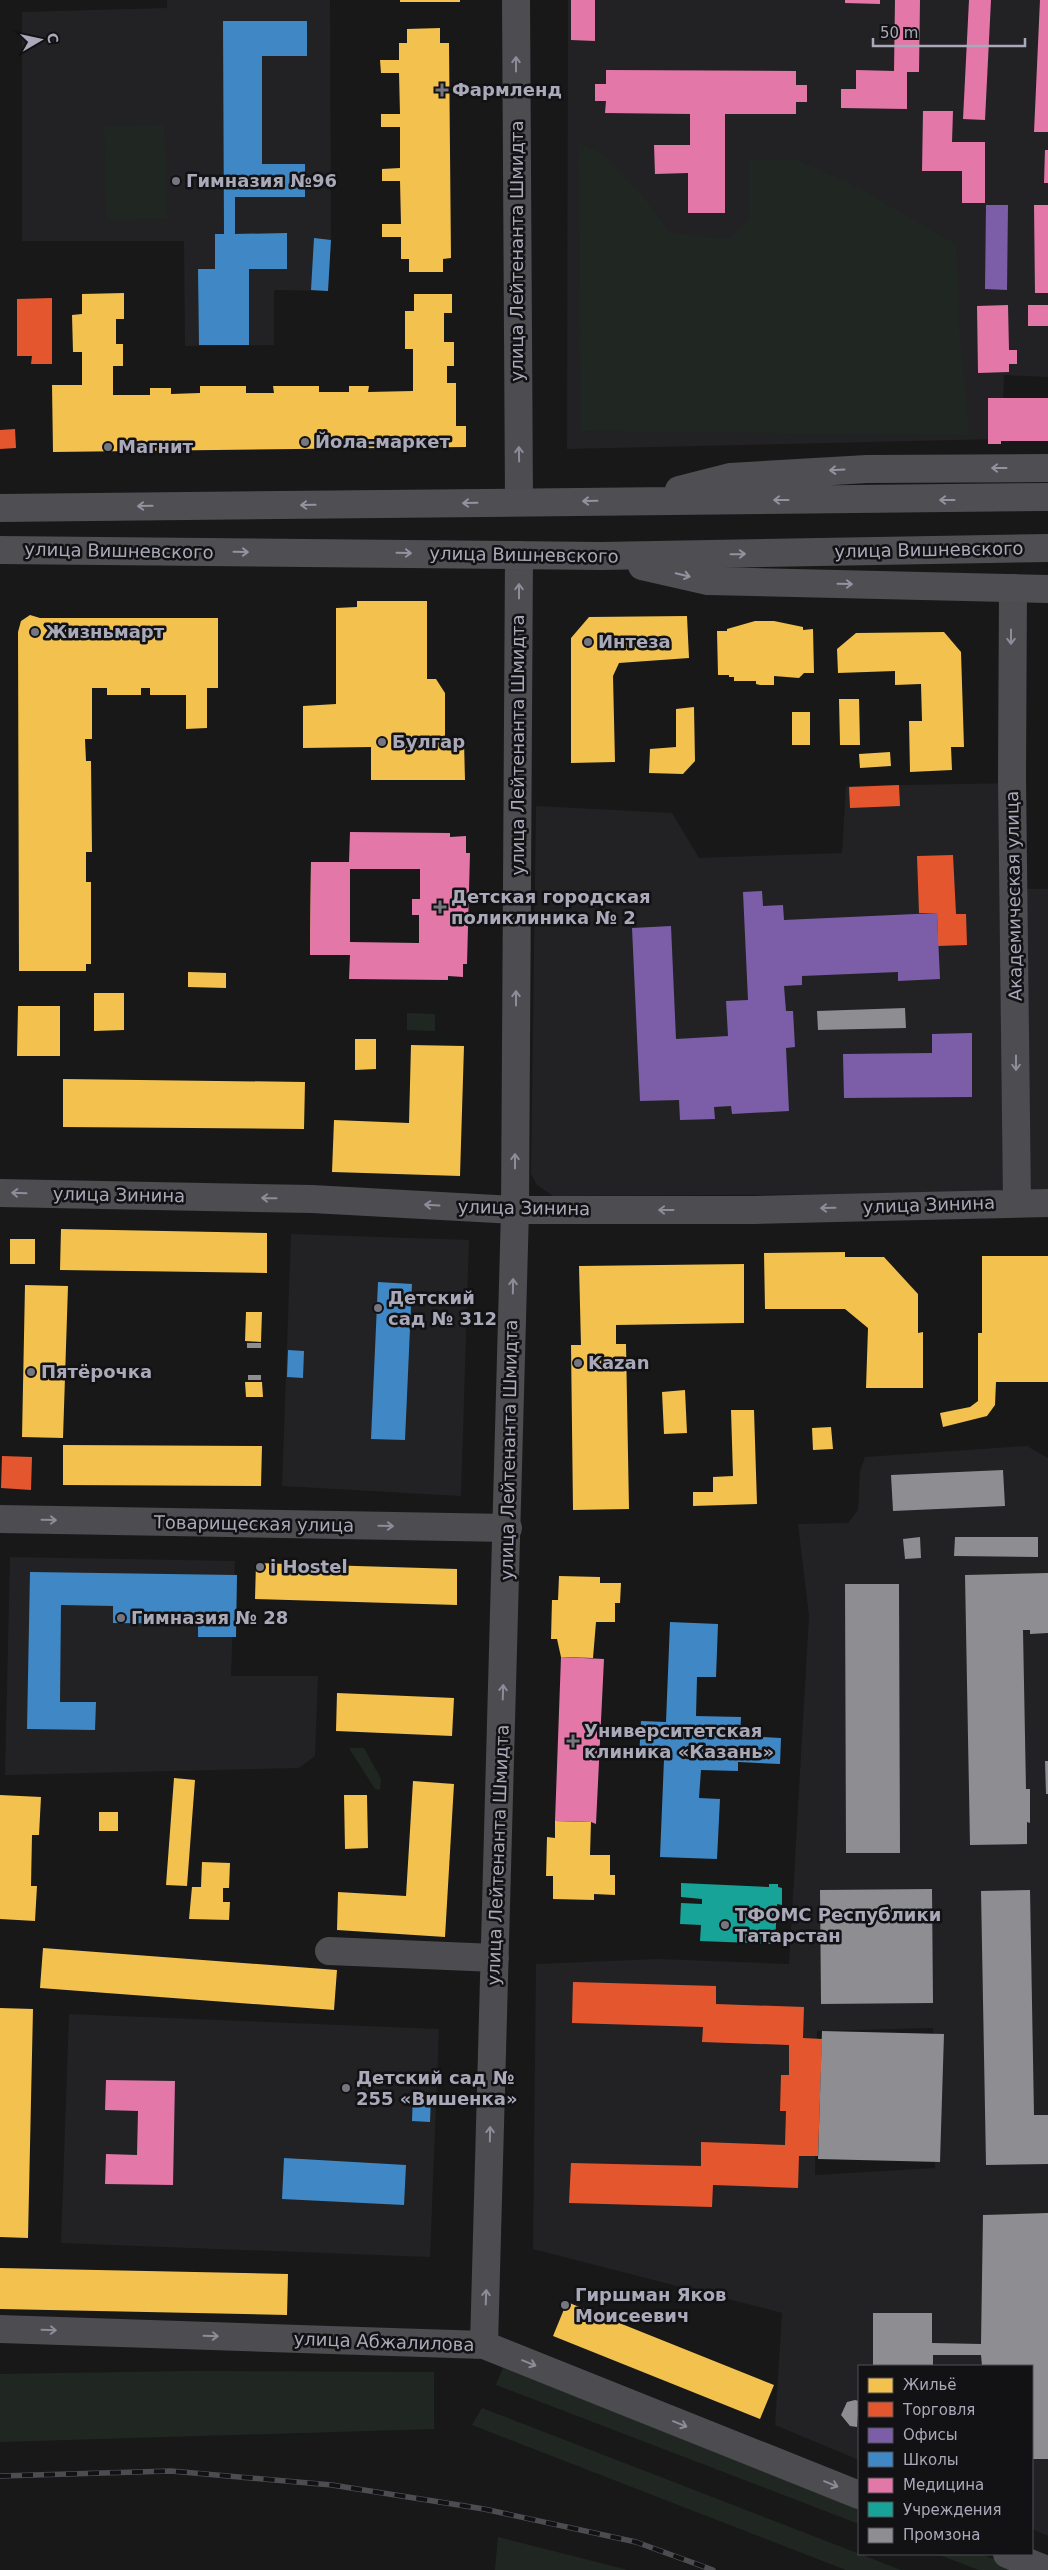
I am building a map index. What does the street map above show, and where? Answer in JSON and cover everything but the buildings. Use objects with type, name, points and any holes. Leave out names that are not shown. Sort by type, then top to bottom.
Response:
[{"type":"main road","points":[[639,500],[730,477],[867,469],[1048,468]]},
{"type":"main road","points":[[0,508],[1048,497]]},
{"type":"main road","name":"улица Вишневского","points":[[0,550],[601,556],[1048,548]]},
{"type":"main road","points":[[601,556],[708,581],[1048,589]]},
{"type":"street","name":"улица Лейтенанта Шмидта","points":[[516,0],[519,502]]},
{"type":"street","name":"улица Лейтенанта Шмидта","points":[[484,2345],[508,1528],[515,1210],[519,555]]},
{"type":"street","name":"Академическая улица","points":[[1013,588],[1012,805],[1017,1203]]},
{"type":"street","name":"улица Зинина","points":[[0,1192],[285,1198],[515,1210],[756,1210],[1048,1203]]},
{"type":"street","name":"Товарищеская улица","points":[[0,1520],[508,1528]]},
{"type":"street","points":[[328,1951],[495,1958]]},
{"type":"street","name":"улица Абжалилова","points":[[0,2329],[484,2345],[858,2495]]},
{"type":"street","points":[[1010,2555],[1048,2570]]},
{"type":"shaded area","name":"Гимназия №96","points":[[167,0],[330,0],[331,239],[328,291],[274,290],[274,345],[185,346],[184,241],[22,241],[22,12],[167,8]]},
{"type":"shaded area","points":[[568,0],[1048,0],[1048,377],[1004,375],[1002,439],[567,449]]},
{"type":"shaded area","points":[[164,125],[167,219],[107,220],[104,126]]},
{"type":"shaded area","points":[[579,143],[602,154],[642,195],[669,233],[730,239],[749,219],[749,160],[797,160],[849,183],[956,244],[959,326],[969,435],[581,431]]},
{"type":"shaded area","points":[[1020,783],[1022,889],[1048,889],[1048,1193],[553,1196],[537,1185],[531,1174],[536,806],[672,813],[699,858],[842,853],[846,786]]},
{"type":"shaded area","points":[[407,1013],[435,1014],[435,1031],[407,1030]]},
{"type":"shaded area","name":"Детский сад № 312","points":[[291,1234],[469,1240],[461,1496],[282,1486]]},
{"type":"shaded area","points":[[1027,1446],[1048,1458],[1048,2536],[1033,2529],[1033,2365],[858,2365],[858,2460],[775,2425],[782,2313],[533,2249],[536,1964],[659,1959],[789,1964],[809,1616],[798,1524],[848,1523],[858,1510],[860,1471],[865,1457]],"holes":[[[933,2028],[935,2168],[815,2175],[817,2031]]]},
{"type":"shaded area","name":"Гимназия № 28","points":[[10,1557],[235,1561],[231,1676],[318,1676],[315,1756],[299,1768],[5,1775]]},
{"type":"shaded area","points":[[349,1748],[364,1748],[381,1779],[380,1790],[375,1789]]},
{"type":"shaded area","points":[[69,2014],[439,2029],[430,2257],[61,2243]]},
{"type":"shaded area","points":[[503,2368],[858,2506],[858,2524],[496,2385]]},
{"type":"shaded area","points":[[189,2371],[434,2372],[434,2429],[0,2442],[0,2374]]},
{"type":"shaded area","points":[[482,2408],[858,2553],[858,2555],[901,2570],[846,2570],[472,2425]]},
{"type":"shaded area","points":[[498,2537],[628,2570],[495,2570]]},
{"type":"shaded area","points":[[940,2555],[984,2555],[1022,2570],[979,2570]]},
{"type":"railway","points":[[0,2476],[171,2471],[332,2485],[484,2509],[636,2542],[713,2570]]},
{"type":"place","name":"Фармленд","points":[[442,90]]},
{"type":"place","name":"Гимназия №96","points":[[176,181]]},
{"type":"place","name":"Йола-маркет","points":[[305,442]]},
{"type":"place","name":"Магнит","points":[[108,447]]},
{"type":"place","name":"Жизньмарт","points":[[35,632]]},
{"type":"place","name":"Интеза","points":[[588,642]]},
{"type":"place","name":"Булгар","points":[[382,742]]},
{"type":"place","name":"Детская городская поликлиника № 2","points":[[440,907]]},
{"type":"place","name":"Детский сад № 312","points":[[378,1308]]},
{"type":"place","name":"Kazan","points":[[578,1363]]},
{"type":"place","name":"Пятёрочка","points":[[31,1372]]},
{"type":"place","name":"i Hostel","points":[[260,1567]]},
{"type":"place","name":"Гимназия № 28","points":[[121,1618]]},
{"type":"place","name":"Университетская клиника «Казань»","points":[[573,1741]]},
{"type":"place","name":"ТФОМС Республики Татарстан","points":[[725,1925]]},
{"type":"place","name":"Детский сад № 255 «Вишенка»","points":[[346,2088]]},
{"type":"place","name":"Гиршман Яков Моисеевич","points":[[565,2305]]}]
